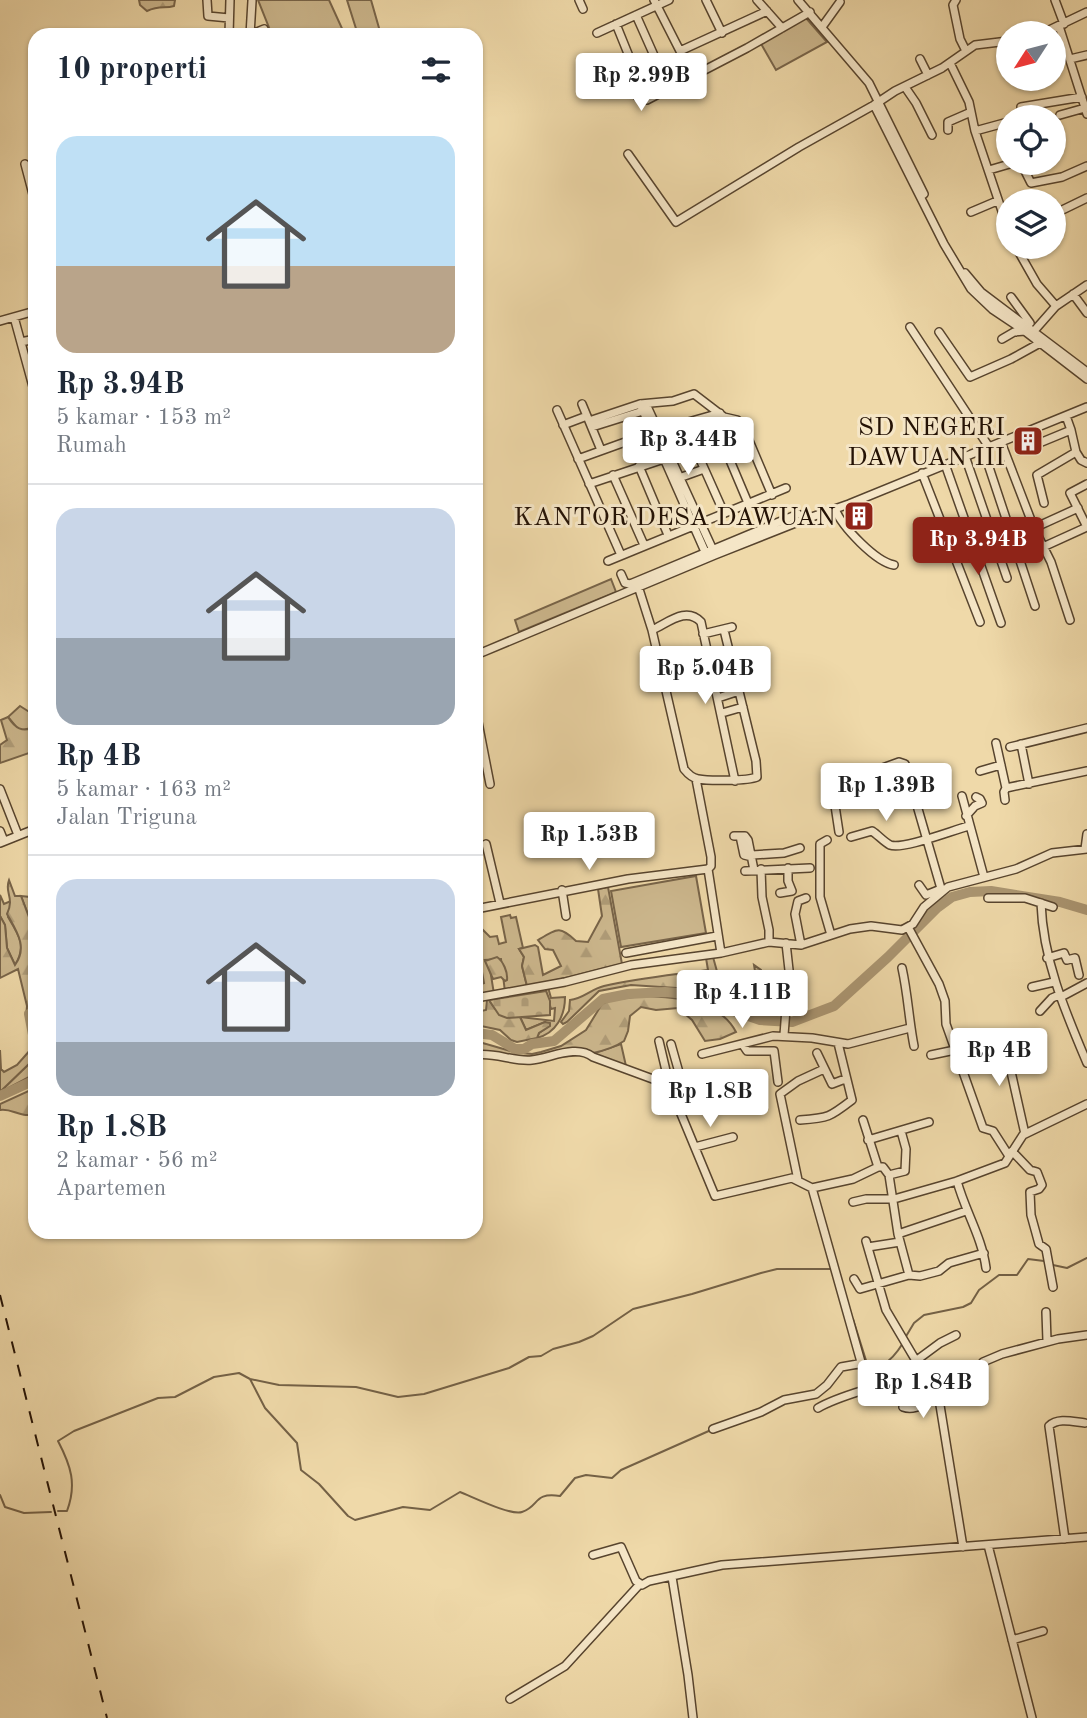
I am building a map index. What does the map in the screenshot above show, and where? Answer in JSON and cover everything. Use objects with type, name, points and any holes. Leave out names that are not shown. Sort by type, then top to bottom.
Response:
[{"type":"street","points":[[207,0],[208,16],[229,18]]},
{"type":"street","points":[[229,28],[230,0]]},
{"type":"street","points":[[579,0],[583,9]]},
{"type":"street","points":[[597,33],[656,3],[669,0]]},
{"type":"street","points":[[706,0],[722,33]]},
{"type":"street","points":[[757,0],[782,28]]},
{"type":"street","points":[[797,0],[870,83],[877,103],[962,275],[979,298],[1032,330]]},
{"type":"street","points":[[956,0],[953,5],[960,39],[966,51]]},
{"type":"street","points":[[1055,0],[1060,21]]},
{"type":"street","points":[[250,28],[252,1]]},
{"type":"street","points":[[822,27],[840,2]]},
{"type":"street","points":[[656,3],[680,51],[767,11]]},
{"type":"street","points":[[1066,22],[1087,12]]},
{"type":"street","points":[[636,15],[656,60],[625,78],[625,82],[637,96],[651,99],[807,14]]},
{"type":"street","points":[[616,24],[635,71]]},
{"type":"street","points":[[628,154],[676,222],[799,147],[950,63],[966,51],[982,43],[996,42]]},
{"type":"street","points":[[1066,44],[1086,111],[1066,114]]},
{"type":"street","points":[[1070,59],[1087,55]]},
{"type":"street","points":[[920,59],[928,75]]},
{"type":"street","points":[[950,63],[964,91],[996,197]]},
{"type":"street","points":[[905,87],[932,135]]},
{"type":"street","points":[[1033,105],[1082,97]]},
{"type":"street","points":[[948,130],[947,122],[971,112]]},
{"type":"street","points":[[975,131],[996,125]]},
{"type":"street","points":[[25,164],[28,175]]},
{"type":"street","points":[[1027,175],[1031,183],[1062,177],[1087,166]]},
{"type":"street","points":[[989,170],[996,168]]},
{"type":"street","points":[[1066,208],[1087,198]]},
{"type":"street","points":[[971,212],[996,201]]},
{"type":"street","points":[[1023,259],[1037,284],[1056,306]]},
{"type":"street","points":[[1002,339],[1014,332],[1032,330],[1056,306],[1087,285]]},
{"type":"street","points":[[1073,294],[1087,313]]},
{"type":"street","points":[[1011,297],[1032,330],[1087,379]]},
{"type":"street","points":[[0,321],[28,314]]},
{"type":"street","points":[[14,317],[28,368]]},
{"type":"street","points":[[910,327],[986,446],[1035,606]]},
{"type":"street","points":[[939,331],[970,377],[1045,344],[1057,334]]},
{"type":"street","points":[[21,342],[28,340]]},
{"type":"street","points":[[1045,344],[1087,372]]},
{"type":"street","points":[[563,425],[694,394],[727,418],[740,422],[772,495]]},
{"type":"street","points":[[582,404],[601,450]]},
{"type":"street","points":[[643,406],[710,553]]},
{"type":"street","points":[[621,574],[625,583],[629,584],[835,509],[1087,407]]},
{"type":"street","points":[[557,410],[621,555]]},
{"type":"street","points":[[578,459],[656,431],[720,413]]},
{"type":"street","points":[[1066,416],[1076,452],[1081,460],[1087,463]]},
{"type":"street","points":[[1020,451],[1070,430]]},
{"type":"street","points":[[589,484],[745,432]]},
{"type":"street","points":[[721,439],[748,503]]},
{"type":"street","points":[[1001,442],[1034,528],[1051,562],[1070,620]]},
{"type":"street","points":[[695,448],[724,513]]},
{"type":"street","points":[[1044,503],[1037,475],[1076,452]]},
{"type":"street","points":[[965,456],[1007,578]]},
{"type":"street","points":[[667,457],[679,478],[697,524]]},
{"type":"street","points":[[945,464],[1001,623]]},
{"type":"street","points":[[639,466],[668,535]]},
{"type":"street","points":[[679,478],[704,469]]},
{"type":"street","points":[[922,473],[979,622]]},
{"type":"street","points":[[613,475],[645,545]]},
{"type":"street","points":[[1043,547],[1087,527],[1070,493],[1087,484]]},
{"type":"street","points":[[608,561],[786,488]]},
{"type":"street","points":[[1034,528],[1078,508]]},
{"type":"street","points":[[835,509],[838,516],[874,556],[886,564],[894,565]]},
{"type":"street","points":[[483,652],[798,514]]},
{"type":"street","points":[[638,586],[653,629],[683,764],[688,773],[696,779],[735,781],[757,777],[728,628],[703,634]]},
{"type":"street","points":[[653,629],[671,619],[688,615],[700,620],[735,781]]},
{"type":"street","points":[[718,698],[739,691]]},
{"type":"street","points":[[722,713],[743,707]]},
{"type":"street","points":[[1010,747],[1053,734],[1087,728]]},
{"type":"street","points":[[996,743],[1006,789],[1005,800]]},
{"type":"street","points":[[1021,744],[1028,784]]},
{"type":"street","points":[[483,748],[490,784]]},
{"type":"street","points":[[839,832],[834,799],[841,783],[899,762],[906,765],[941,890]]},
{"type":"street","points":[[980,771],[1000,765]]},
{"type":"street","points":[[1006,789],[1087,771]]},
{"type":"street","points":[[696,779],[711,857],[709,869],[721,953]]},
{"type":"street","points":[[0,789],[18,835]]},
{"type":"street","points":[[962,796],[984,877]]},
{"type":"street","points":[[966,816],[982,803],[976,797]]},
{"type":"street","points":[[851,837],[872,831],[892,845],[927,839],[969,826]]},
{"type":"street","points":[[0,831],[2,842],[28,831]]},
{"type":"street","points":[[919,885],[926,895],[1016,869],[1052,853],[1086,849],[1087,834]]},
{"type":"street","points":[[737,836],[744,855],[784,853],[800,848]]},
{"type":"street","points":[[827,839],[820,844],[819,882],[820,897],[831,935]]},
{"type":"street","points":[[486,844],[500,903]]},
{"type":"street","points":[[780,893],[791,893],[784,853]]},
{"type":"street","points":[[752,856],[768,924],[769,942]]},
{"type":"street","points":[[745,871],[810,868]]},
{"type":"street","points":[[483,907],[562,890],[709,869]]},
{"type":"street","points":[[562,890],[566,916]]},
{"type":"street","points":[[483,997],[565,982],[631,965],[721,953],[769,942],[801,946],[831,935],[871,926],[909,929],[924,907],[941,890]]},
{"type":"street","points":[[988,898],[1019,897],[1053,907]]},
{"type":"street","points":[[801,946],[795,914],[799,901],[806,898]]},
{"type":"street","points":[[1041,903],[1047,958],[1087,1063]]},
{"type":"street","points":[[909,929],[922,950],[945,1001],[946,1024],[984,1128],[993,1131],[1002,1146],[1030,1170],[1037,1172],[1042,1185],[1030,1194],[1038,1242],[1046,1249],[1053,1287]]},
{"type":"street","points":[[626,953],[717,936]]},
{"type":"street","points":[[785,1032],[789,970],[786,943]]},
{"type":"street","points":[[1047,958],[1064,953],[1067,960],[1074,958],[1079,975]]},
{"type":"street","points":[[902,968],[914,1046]]},
{"type":"street","points":[[1032,987],[1054,982]]},
{"type":"street","points":[[1040,1011],[1052,998],[1087,984]]},
{"type":"street","points":[[702,1054],[785,1032],[838,1043],[854,1043],[910,1028]]},
{"type":"street","points":[[983,1039],[1014,1034]]},
{"type":"street","points":[[853,1202],[894,1199],[957,1181],[1004,1163],[1022,1136],[1003,1036]]},
{"type":"street","points":[[659,1041],[667,1075],[660,1082]]},
{"type":"street","points":[[800,1120],[827,1117],[839,1112],[852,1100],[838,1043]]},
{"type":"street","points":[[669,1085],[680,1077],[671,1044]]},
{"type":"street","points":[[743,1045],[747,1051],[774,1051],[778,1082]]},
{"type":"street","points":[[931,1055],[955,1050]]},
{"type":"street","points":[[483,1055],[520,1060],[542,1058],[559,1052],[591,1056],[669,1085],[715,1196],[761,1187],[789,1178],[812,1188],[853,1179],[878,1167],[885,1169],[889,1175],[899,1238],[909,1275]]},
{"type":"street","points":[[817,1052],[833,1085],[845,1079]]},
{"type":"street","points":[[798,1180],[779,1094],[797,1081],[824,1069]]},
{"type":"street","points":[[1002,1146],[1087,1104]]},
{"type":"street","points":[[863,1120],[878,1167]]},
{"type":"street","points":[[868,1140],[929,1122]]},
{"type":"street","points":[[889,1175],[905,1171],[905,1149],[901,1131]]},
{"type":"street","points":[[695,1147],[733,1138]]},
{"type":"street","points":[[957,1181],[966,1211],[979,1236],[986,1268]]},
{"type":"street","points":[[712,1429],[761,1412],[784,1399],[816,1394],[841,1367],[861,1362],[812,1188]]},
{"type":"street","points":[[939,1393],[933,1391],[886,1310],[867,1244],[899,1238],[966,1211]]},
{"type":"street","points":[[854,1279],[858,1289],[879,1285],[909,1275],[920,1276],[939,1271],[949,1264],[984,1253]]},
{"type":"street","points":[[1046,1311],[1046,1341]]},
{"type":"street","points":[[818,1408],[905,1375],[940,1343],[956,1335]]},
{"type":"street","points":[[903,1407],[916,1408],[974,1376],[985,1361],[1046,1341],[1087,1335]]},
{"type":"street","points":[[939,1393],[963,1547]]},
{"type":"street","points":[[1065,1539],[1049,1426],[1053,1422],[1085,1423]]},
{"type":"street","points":[[510,1699],[565,1666],[640,1584],[722,1565],[1087,1537]]},
{"type":"street","points":[[988,1545],[1032,1718]]},
{"type":"street","points":[[593,1555],[621,1547],[636,1581],[640,1584]]},
{"type":"street","points":[[672,1577],[693,1718]]},
{"type":"street","points":[[1012,1640],[1043,1631]]},
{"type":"green space","points":[[139,0],[175,0],[174,6],[147,11],[140,5]]},
{"type":"green space","points":[[258,0],[329,0],[342,28],[269,28]]},
{"type":"green space","points":[[347,0],[371,0],[379,28],[356,28]]},
{"type":"green space","points":[[806,18],[827,42],[776,70],[760,42]]},
{"type":"green space","points":[[611,579],[616,592],[519,632],[515,620]]},
{"type":"green space","points":[[20,706],[28,711],[28,729],[18,729],[8,717]]},
{"type":"green space","points":[[8,717],[19,728],[28,729],[28,753],[0,763],[0,745],[7,740],[1,720]]},
{"type":"green space","points":[[696,876],[706,933],[621,947],[611,891]]},
{"type":"green space","points":[[9,880],[15,896],[21,896],[28,914],[28,1011],[26,1017],[27,1006],[18,969],[0,978],[0,916],[5,925],[7,948],[15,965],[21,952],[20,940],[7,914],[10,903]]},
{"type":"green space","points":[[608,887],[622,964],[527,986],[522,966],[524,957],[519,949],[535,945],[538,947],[543,975],[561,966],[553,950],[545,949],[538,940],[558,930],[576,941],[588,942],[602,916],[598,889]]},
{"type":"green space","points":[[0,895],[4,904],[11,901],[8,917],[20,941],[21,952],[15,965],[7,948],[5,925],[0,916]]},
{"type":"green space","points":[[21,896],[28,897],[28,914]]},
{"type":"green space","points":[[501,917],[516,917],[527,986],[505,992],[501,959],[485,960],[490,969],[494,994],[483,995],[483,930],[490,937],[497,936],[499,944],[506,942]]},
{"type":"green space","points":[[497,957],[506,970],[505,981],[501,977],[493,979],[485,961]]},
{"type":"green space","points":[[713,957],[718,975],[734,975],[735,980],[726,983],[729,995],[740,1001],[740,995],[749,993],[748,985],[757,983],[754,965],[761,970],[764,977],[788,972],[786,987],[774,989],[775,996],[764,998],[766,1006],[782,1008],[785,1011],[750,1011],[707,990],[631,985],[599,991],[567,1022],[561,1022],[569,1011],[570,1000],[599,987],[708,970],[706,958]]},
{"type":"green space","points":[[548,987],[551,998],[565,997],[563,1011],[554,1028],[537,1038],[539,1033],[549,1026],[545,1022],[526,1030],[520,1017],[554,1021],[555,1008],[551,1009],[546,991]]},
{"type":"green space","points":[[546,991],[550,1001],[550,1015],[507,1018],[499,1015],[489,1000]]},
{"type":"green space","points":[[642,996],[695,1002],[719,1013],[736,1032],[720,1039],[705,1041],[692,1020],[678,1008],[656,1010],[641,1007],[630,1016],[624,1041],[610,1048],[573,1056],[552,1057],[483,1053],[483,1043],[532,1054],[561,1046],[586,1030],[602,1004],[610,1000]]},
{"type":"green space","points":[[489,1000],[501,1014],[520,1017],[526,1030],[545,1022],[550,1023],[550,1026],[539,1033],[537,1038],[517,1042],[500,1030],[483,1026],[483,1011],[486,1010]]},
{"type":"green space","points":[[621,1044],[626,1066],[592,1054]]},
{"type":"green space","points":[[0,1050],[1,1069],[4,1072],[17,1065],[28,1053],[28,1065],[0,1092]]},
{"type":"green space","points":[[28,1064],[28,1078],[1,1092],[8,1083]]},
{"type":"green space","points":[[28,1091],[28,1115],[0,1110],[0,1104]]},
{"type":"waterway","points":[[483,1034],[492,1035],[515,1049],[524,1049],[532,1044],[554,1041],[603,999],[628,994],[665,992],[699,995],[760,1020],[792,1022],[834,1006],[952,897],[970,892],[991,891],[1060,902],[1087,910]]},
{"type":"waterway","points":[[0,1096],[28,1083]]},
{"type":"waterway","points":[[1053,1265],[1067,1268],[1087,1258]]},
{"type":"waterway","points":[[905,1338],[914,1323],[924,1315],[963,1307],[971,1303],[979,1290],[999,1275],[1017,1275],[1028,1259],[1044,1261]]},
{"type":"waterway","points":[[250,1379],[279,1385],[356,1387],[398,1397],[424,1394],[509,1368],[529,1357],[541,1356],[553,1349],[579,1342],[593,1336],[633,1309],[777,1269],[830,1269]]},
{"type":"waterway","points":[[853,1319],[869,1370]]},
{"type":"waterway","points":[[854,1368],[870,1369],[883,1365],[903,1343]]},
{"type":"waterway","points":[[58,1511],[67,1511],[72,1492],[69,1467],[58,1441],[74,1431],[158,1398],[175,1397],[214,1377],[239,1373],[250,1379],[265,1408],[297,1443],[301,1470],[355,1520],[403,1507],[430,1510],[460,1492],[501,1509],[522,1512],[545,1496],[560,1496],[575,1478],[586,1475],[612,1478],[621,1470],[711,1430]]},
{"type":"waterway","points":[[0,1495],[5,1507],[24,1513],[51,1512]]},
{"type":"railway","points":[[0,1295],[107,1718]]},
{"type":"place","name":"SD NEGERI DAWUAN III","points":[[1028,441]]},
{"type":"place","name":"KANTOR DESA DAWUAN","points":[[859,516]]}]
